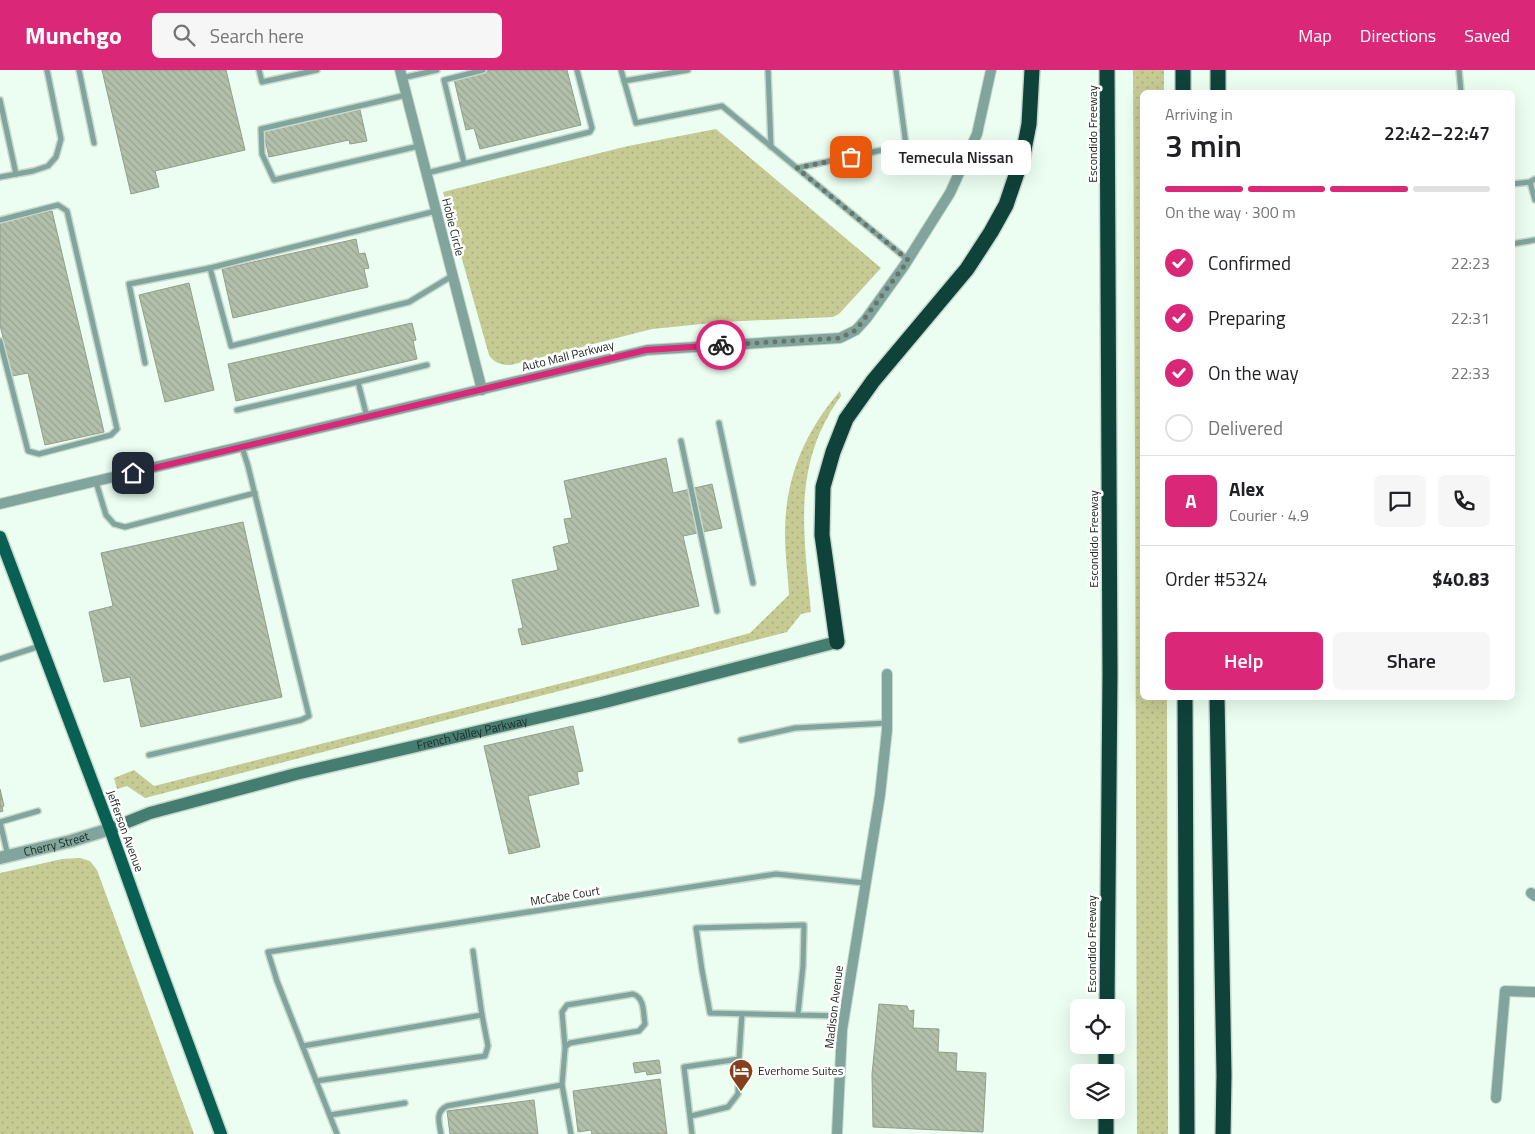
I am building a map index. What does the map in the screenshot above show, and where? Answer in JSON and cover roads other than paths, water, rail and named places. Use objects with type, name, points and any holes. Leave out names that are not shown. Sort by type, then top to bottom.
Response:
[{"type":"highway","points":[[837,642],[822,535],[824,487],[833,452],[846,419],[873,382],[967,269],[1006,205],[1024,155],[1029,124],[1032,70]]},
{"type":"highway","name":"Escondido Freeway","points":[[1107,70],[1110,683],[1107,999]]},
{"type":"highway","points":[[1183,70],[1183,90]]},
{"type":"highway","points":[[1218,70],[1218,90]]},
{"type":"highway","points":[[1186,700],[1187,1134]]},
{"type":"highway","points":[[1217,700],[1224,1065],[1223,1134]]},
{"type":"highway","points":[[1106,1119],[1106,1134]]},
{"type":"main road","name":"Jefferson Avenue","points":[[0,537],[222,1134]]},
{"type":"main road","name":"French Valley Parkway","points":[[110,829],[150,813],[296,774],[600,703],[837,642]]},
{"type":"street","name":"Auto Mall Parkway","points":[[0,504],[646,350],[840,338],[856,330],[908,260],[950,193],[977,134],[991,70]]},
{"type":"street","name":"Hobie Circle","points":[[401,74],[482,390]]},
{"type":"street","name":"Madison Avenue","points":[[837,1134],[842,1030],[880,795],[887,723],[887,674]]},
{"type":"street","name":"Cherry Street","points":[[4,857],[71,841],[110,829]]},
{"type":"street","points":[[1496,1098],[1505,991],[1535,992]]},
{"type":"lane","points":[[0,177],[48,166],[56,157],[61,139],[47,70]]},
{"type":"lane","points":[[80,70],[94,143]]},
{"type":"lane","points":[[259,70],[262,82],[317,70]]},
{"type":"lane","points":[[401,74],[437,70],[444,82],[464,163]]},
{"type":"lane","points":[[444,82],[446,79],[483,70]]},
{"type":"lane","points":[[426,173],[590,132],[592,128],[577,70]]},
{"type":"lane","points":[[621,70],[636,123],[722,106],[908,260]]},
{"type":"lane","points":[[624,81],[688,70]]},
{"type":"lane","points":[[768,70],[771,147]]},
{"type":"lane","points":[[896,70],[906,146]]},
{"type":"lane","points":[[1459,70],[1461,90]]},
{"type":"lane","points":[[406,95],[261,129],[262,154],[274,180],[419,146]]},
{"type":"lane","points":[[0,100],[16,174]]},
{"type":"lane","points":[[797,168],[906,146],[959,172]]},
{"type":"lane","points":[[1515,183],[1533,180],[1535,200]]},
{"type":"lane","points":[[0,220],[58,205],[68,212],[117,429],[111,435],[39,454],[28,451],[0,341]]},
{"type":"lane","points":[[145,363],[129,284],[210,268],[436,211]]},
{"type":"lane","points":[[1515,243],[1535,240]]},
{"type":"lane","points":[[210,268],[231,346],[409,302],[453,276]]},
{"type":"lane","points":[[237,410],[427,365]]},
{"type":"lane","points":[[358,382],[368,417]]},
{"type":"lane","points":[[719,423],[753,583]]},
{"type":"lane","points":[[681,441],[717,611]]},
{"type":"lane","points":[[149,755],[301,720],[309,716],[242,447]]},
{"type":"lane","points":[[96,482],[106,515],[114,524],[125,527],[255,494]]},
{"type":"lane","points":[[0,659],[41,645]]},
{"type":"lane","points":[[741,740],[795,728],[887,723]]},
{"type":"lane","points":[[4,857],[0,822],[38,811]]},
{"type":"lane","name":"McCabe Court","points":[[302,1046],[268,952],[776,874],[865,883]]},
{"type":"lane","points":[[798,1014],[803,966],[804,925],[696,928],[710,1013],[844,1016]]},
{"type":"lane","points":[[316,1081],[485,1056],[488,1046],[473,951]]},
{"type":"lane","points":[[565,1048],[570,1043],[640,1031],[644,1024],[640,998],[633,994],[564,1007],[562,1012],[565,1048],[562,1085],[571,1134]]},
{"type":"lane","points":[[337,1134],[302,1046],[482,1014]]},
{"type":"lane","points":[[690,1116],[728,1107],[738,1094],[742,1014]]},
{"type":"lane","points":[[692,1134],[684,1067],[739,1059]]},
{"type":"lane","points":[[442,1134],[438,1114],[441,1109],[447,1106],[562,1085]]},
{"type":"lane","points":[[330,1115],[405,1104]]},
{"type":"place","name":"Temecula Nissan","points":[[851,157]]},
{"type":"place","name":"Everhome Suites","points":[[741,1092]]}]
